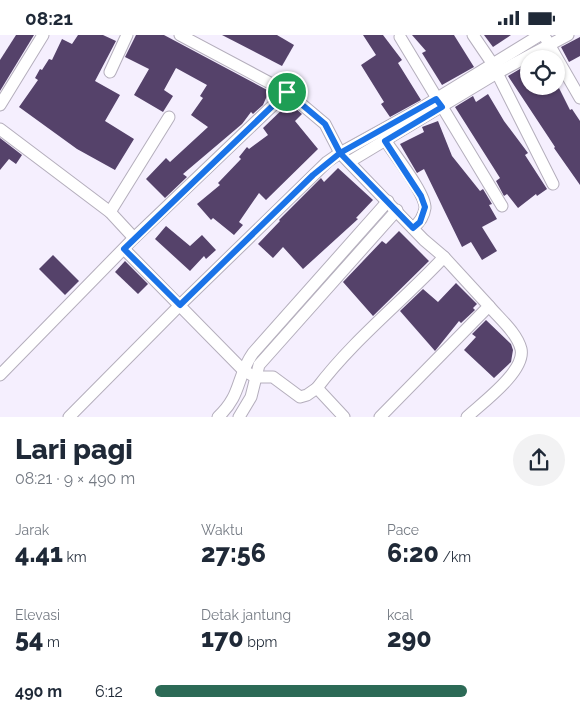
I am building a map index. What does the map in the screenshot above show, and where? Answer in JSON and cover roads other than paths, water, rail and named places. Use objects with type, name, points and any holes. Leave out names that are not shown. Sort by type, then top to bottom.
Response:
[{"type":"street","points":[[0,105],[43,35]]},
{"type":"street","points":[[110,72],[127,35]]},
{"type":"street","points":[[180,35],[287,92],[325,124],[340,153],[444,257],[512,332],[520,346],[521,355],[514,372],[467,417]]},
{"type":"street","points":[[473,35],[494,68],[553,184]]},
{"type":"street","points":[[350,162],[385,141],[540,35]]},
{"type":"street","points":[[494,68],[547,40],[568,35]]},
{"type":"street","points":[[400,37],[502,206]]},
{"type":"street","points":[[547,40],[580,98]]},
{"type":"street","points":[[1,376],[134,239],[287,92]]},
{"type":"street","points":[[69,417],[313,175],[340,153],[439,103]]},
{"type":"street","points":[[110,212],[169,117]]},
{"type":"street","points":[[0,129],[110,212],[134,239]]},
{"type":"street","points":[[385,141],[421,196],[425,207],[420,222],[413,228]]},
{"type":"street","points":[[218,417],[234,399],[243,370],[253,353],[388,201]]},
{"type":"street","points":[[239,417],[251,397],[255,377],[263,360],[397,210]]},
{"type":"street","points":[[124,249],[243,370],[255,377],[273,377],[300,397],[307,395],[317,388],[335,364],[409,295],[444,257]]},
{"type":"street","points":[[380,417],[489,306]]},
{"type":"street","points":[[253,353],[263,360]]},
{"type":"street","points":[[317,388],[344,417]]}]
